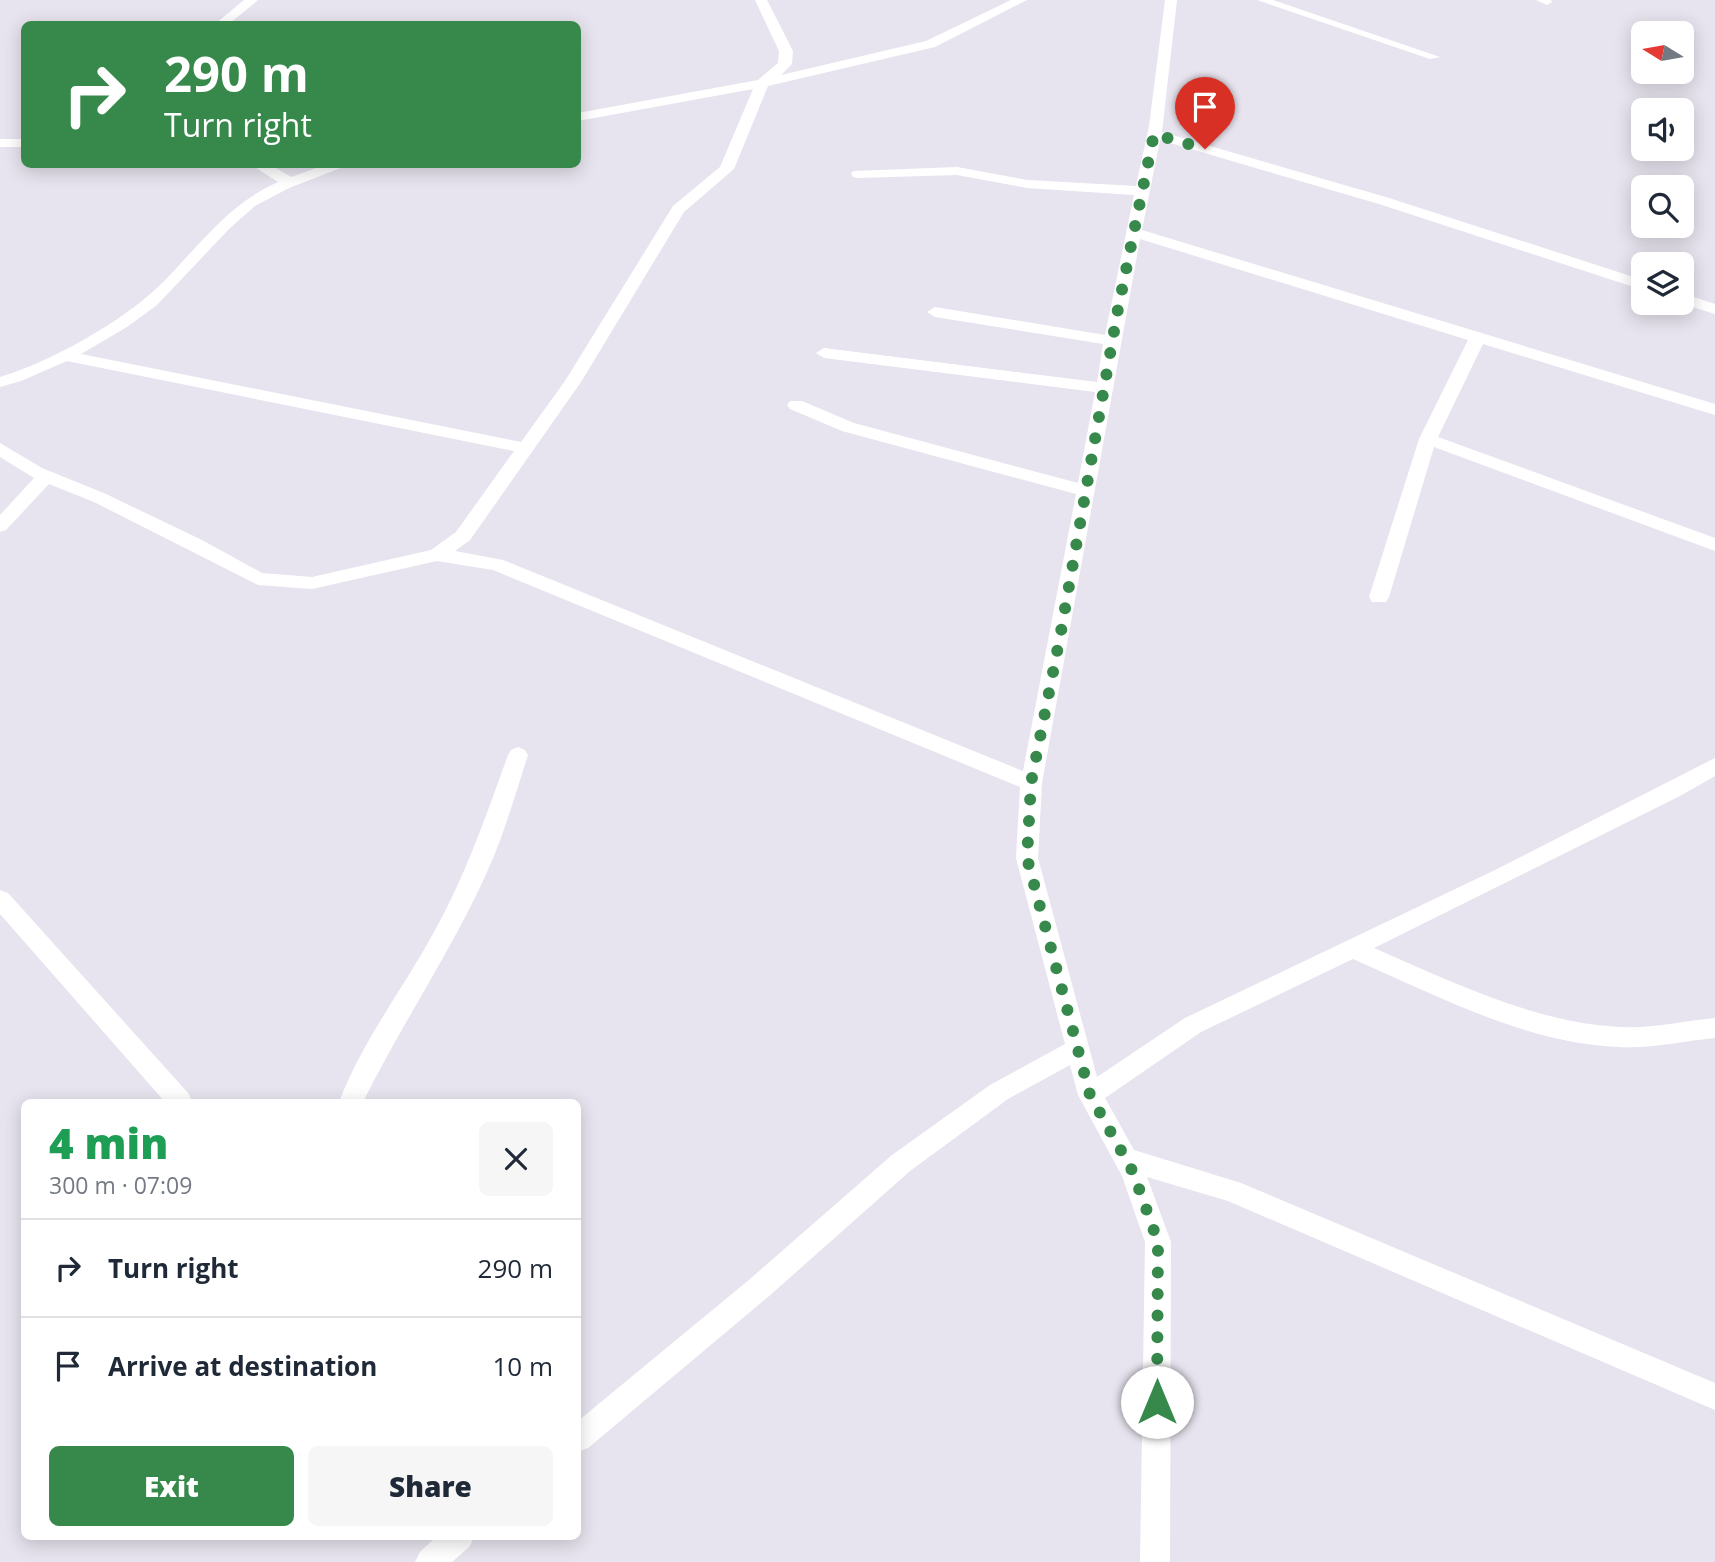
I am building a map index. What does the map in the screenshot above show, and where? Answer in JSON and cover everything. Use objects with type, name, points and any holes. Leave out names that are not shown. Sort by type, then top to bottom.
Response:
[{"type":"street","points":[[225,21],[252,0]]},
{"type":"street","points":[[438,555],[463,536],[573,382],[678,209],[727,169],[762,83],[785,64],[786,51],[761,0]]},
{"type":"street","points":[[581,116],[762,83],[930,44],[1021,0]]},
{"type":"street","points":[[1155,1562],[1158,1242],[1126,1159],[1090,1095],[1027,858],[1031,783],[1087,491],[1112,341],[1154,134],[1171,0]]},
{"type":"street","points":[[1154,134],[1384,201],[1631,281]]},
{"type":"street","points":[[0,143],[21,143]]},
{"type":"street","points":[[264,168],[289,182]]},
{"type":"street","points":[[0,382],[41,367],[130,317],[151,302],[196,254],[250,204],[289,182],[332,168]]},
{"type":"street","points":[[858,174],[957,172],[1027,184],[1142,191]]},
{"type":"street","points":[[1133,232],[1715,410]]},
{"type":"street","points":[[1694,302],[1715,309]]},
{"type":"street","points":[[935,312],[1112,341]]},
{"type":"street","points":[[1379,597],[1427,439],[1477,339]]},
{"type":"street","points":[[824,353],[1104,388]]},
{"type":"street","points":[[63,355],[525,448]]},
{"type":"street","points":[[796,405],[848,428],[1087,491]]},
{"type":"street","points":[[1427,439],[1715,545]]},
{"type":"street","points":[[0,449],[46,476],[124,509],[258,579],[312,583],[438,555],[496,564],[1031,783]]},
{"type":"street","points":[[0,526],[46,476]]},
{"type":"street","points":[[352,1099],[384,1035],[442,939],[483,856],[518,755]]},
{"type":"street","points":[[1090,1095],[1193,1025],[1503,876],[1715,766]]},
{"type":"street","points":[[0,899],[177,1099]]},
{"type":"street","points":[[1351,948],[1478,1002],[1573,1032],[1621,1037],[1715,1028]]},
{"type":"street","points":[[581,1436],[759,1288],[901,1163],[999,1092],[1078,1049]]},
{"type":"street","points":[[1126,1159],[1232,1191],[1715,1397]]},
{"type":"street","points":[[430,1562],[455,1540]]},
{"type":"lane","points":[[1262,0],[1434,57]]},
{"type":"route","points":[[1157,1402],[1158,1242],[1133,1172],[1090,1095],[1027,858],[1031,783],[1060,637],[1118,309],[1154,134],[1205,149]]}]
